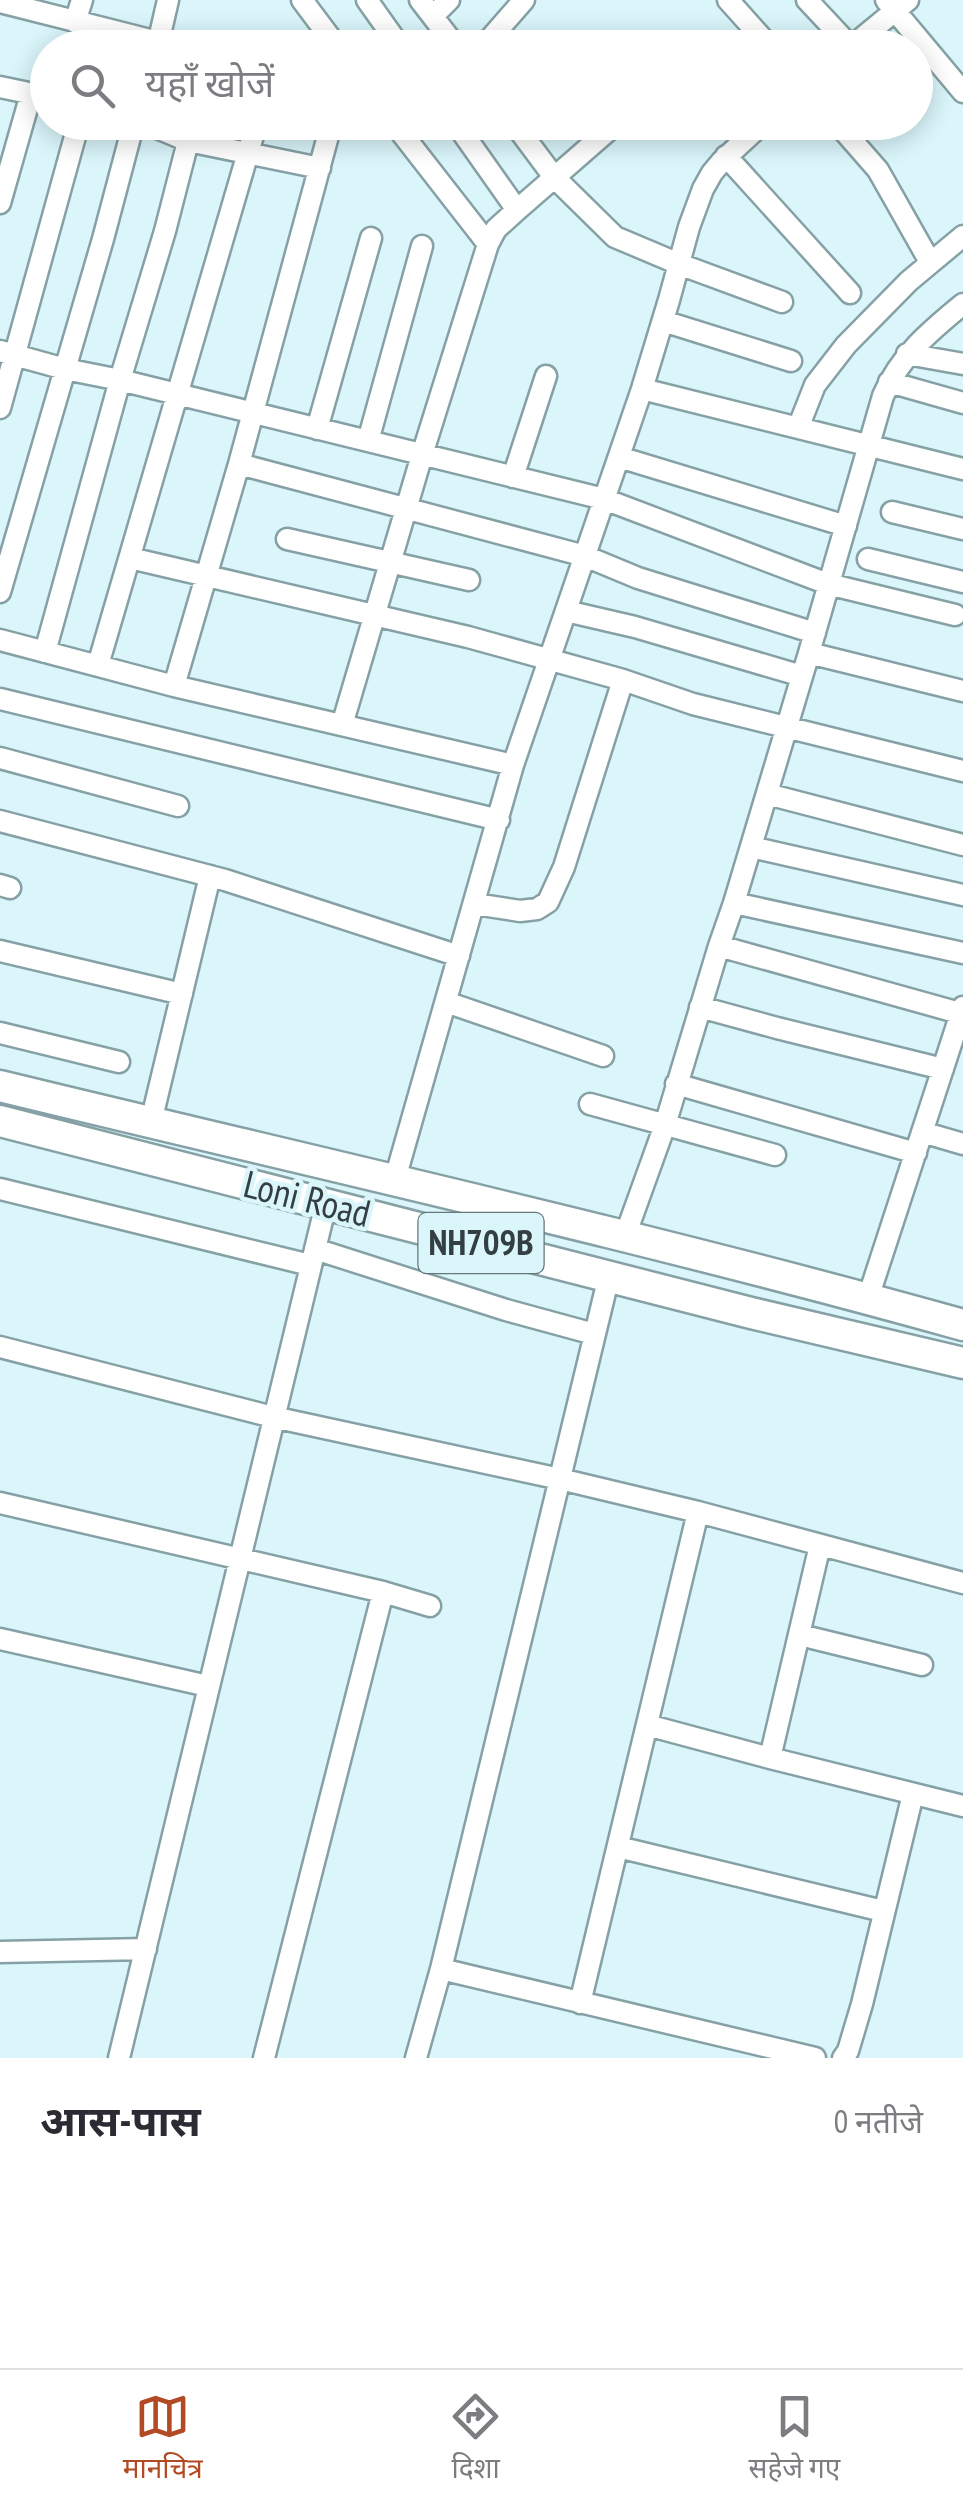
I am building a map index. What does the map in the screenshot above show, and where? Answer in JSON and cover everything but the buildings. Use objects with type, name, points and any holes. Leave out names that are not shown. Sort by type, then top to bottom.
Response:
[{"type":"highway","name":"Loni Road","points":[[0,1086],[396,1179],[963,1325]]},
{"type":"highway","name":"Loni Road","points":[[0,1121],[963,1363]]},
{"type":"street","points":[[75,22],[82,0]]},
{"type":"street","points":[[161,30],[168,0]]},
{"type":"street","points":[[302,0],[324,30]]},
{"type":"street","points":[[367,0],[389,30]]},
{"type":"street","points":[[444,30],[427,8],[449,0]]},
{"type":"street","points":[[498,30],[524,0]]},
{"type":"street","points":[[728,0],[755,30]]},
{"type":"street","points":[[807,0],[834,30]]},
{"type":"street","points":[[0,2],[42,7],[104,30]]},
{"type":"street","points":[[868,30],[896,3],[916,30]]},
{"type":"street","points":[[933,52],[963,92]]},
{"type":"street","points":[[0,87],[30,94]]},
{"type":"street","points":[[0,203],[30,121]]},
{"type":"street","points":[[0,408],[7,353],[73,140]]},
{"type":"street","points":[[0,592],[129,140]]},
{"type":"street","points":[[44,652],[188,140]]},
{"type":"street","points":[[213,140],[320,168]]},
{"type":"street","points":[[98,666],[252,140]]},
{"type":"street","points":[[174,686],[240,464],[327,140]]},
{"type":"street","points":[[407,140],[488,244]]},
{"type":"street","points":[[467,140],[516,210]]},
{"type":"street","points":[[527,140],[554,177],[615,237],[782,302]]},
{"type":"street","points":[[342,725],[488,244],[496,229],[597,140]]},
{"type":"street","points":[[396,1179],[513,765],[642,388],[702,189],[726,156],[744,140]]},
{"type":"street","points":[[852,140],[878,170],[930,262]]},
{"type":"street","points":[[726,156],[850,293]]},
{"type":"street","points":[[798,428],[816,384],[866,323],[963,236]]},
{"type":"street","points":[[318,430],[371,238]]},
{"type":"street","points":[[368,442],[422,246]]},
{"type":"street","points":[[625,1236],[665,1125],[734,903],[883,396],[907,354],[963,304]]},
{"type":"street","points":[[663,321],[792,362]]},
{"type":"street","points":[[7,353],[604,499],[828,584],[955,615]]},
{"type":"street","points":[[907,354],[963,364]]},
{"type":"street","points":[[513,477],[546,376]]},
{"type":"street","points":[[889,382],[963,404]]},
{"type":"street","points":[[642,388],[963,468]]},
{"type":"street","points":[[619,458],[846,526]]},
{"type":"street","points":[[240,464],[585,556],[812,643],[963,692]]},
{"type":"street","points":[[892,512],[963,529]]},
{"type":"street","points":[[287,539],[469,580]]},
{"type":"street","points":[[130,558],[375,614],[624,680],[693,704],[963,771]]},
{"type":"street","points":[[868,559],[963,582]]},
{"type":"street","points":[[566,611],[802,676]]},
{"type":"street","points":[[0,640],[174,686],[513,765]]},
{"type":"street","points":[[475,904],[520,912],[548,902],[564,867],[624,680]]},
{"type":"street","points":[[0,699],[499,820]]},
{"type":"street","points":[[0,758],[178,806]]},
{"type":"street","points":[[767,794],[963,845]]},
{"type":"street","points":[[0,821],[210,876],[459,956]]},
{"type":"street","points":[[751,847],[963,895]]},
{"type":"street","points":[[151,1122],[210,876]]},
{"type":"street","points":[[734,903],[963,953]]},
{"type":"street","points":[[719,946],[962,1012],[951,1059],[922,1132],[868,1298]]},
{"type":"street","points":[[0,951],[182,994]]},
{"type":"street","points":[[446,1002],[603,1056]]},
{"type":"street","points":[[700,1007],[951,1059]]},
{"type":"street","points":[[0,1033],[119,1062]]},
{"type":"street","points":[[676,1084],[916,1153]]},
{"type":"street","points":[[590,1104],[775,1155]]},
{"type":"street","points":[[922,1132],[963,1144]]},
{"type":"street","points":[[0,1190],[313,1257],[594,1334]]},
{"type":"street","points":[[121,2057],[326,1204]]},
{"type":"street","points":[[416,2058],[609,1276]]},
{"type":"street","points":[[0,1347],[273,1417],[698,1512],[963,1583]]},
{"type":"street","points":[[0,1502],[430,1606]]},
{"type":"street","points":[[580,2003],[698,1512]]},
{"type":"street","points":[[770,1758],[820,1544]]},
{"type":"street","points":[[264,2058],[383,1592]]},
{"type":"street","points":[[800,1635],[922,1666]]},
{"type":"street","points":[[0,1638],[208,1686]]},
{"type":"street","points":[[647,1724],[963,1806]]},
{"type":"street","points":[[843,2058],[862,2004],[913,1794]]},
{"type":"street","points":[[618,1847],[883,1912]]},
{"type":"street","points":[[0,1952],[146,1949]]},
{"type":"street","points":[[441,1969],[815,2058]]}]
